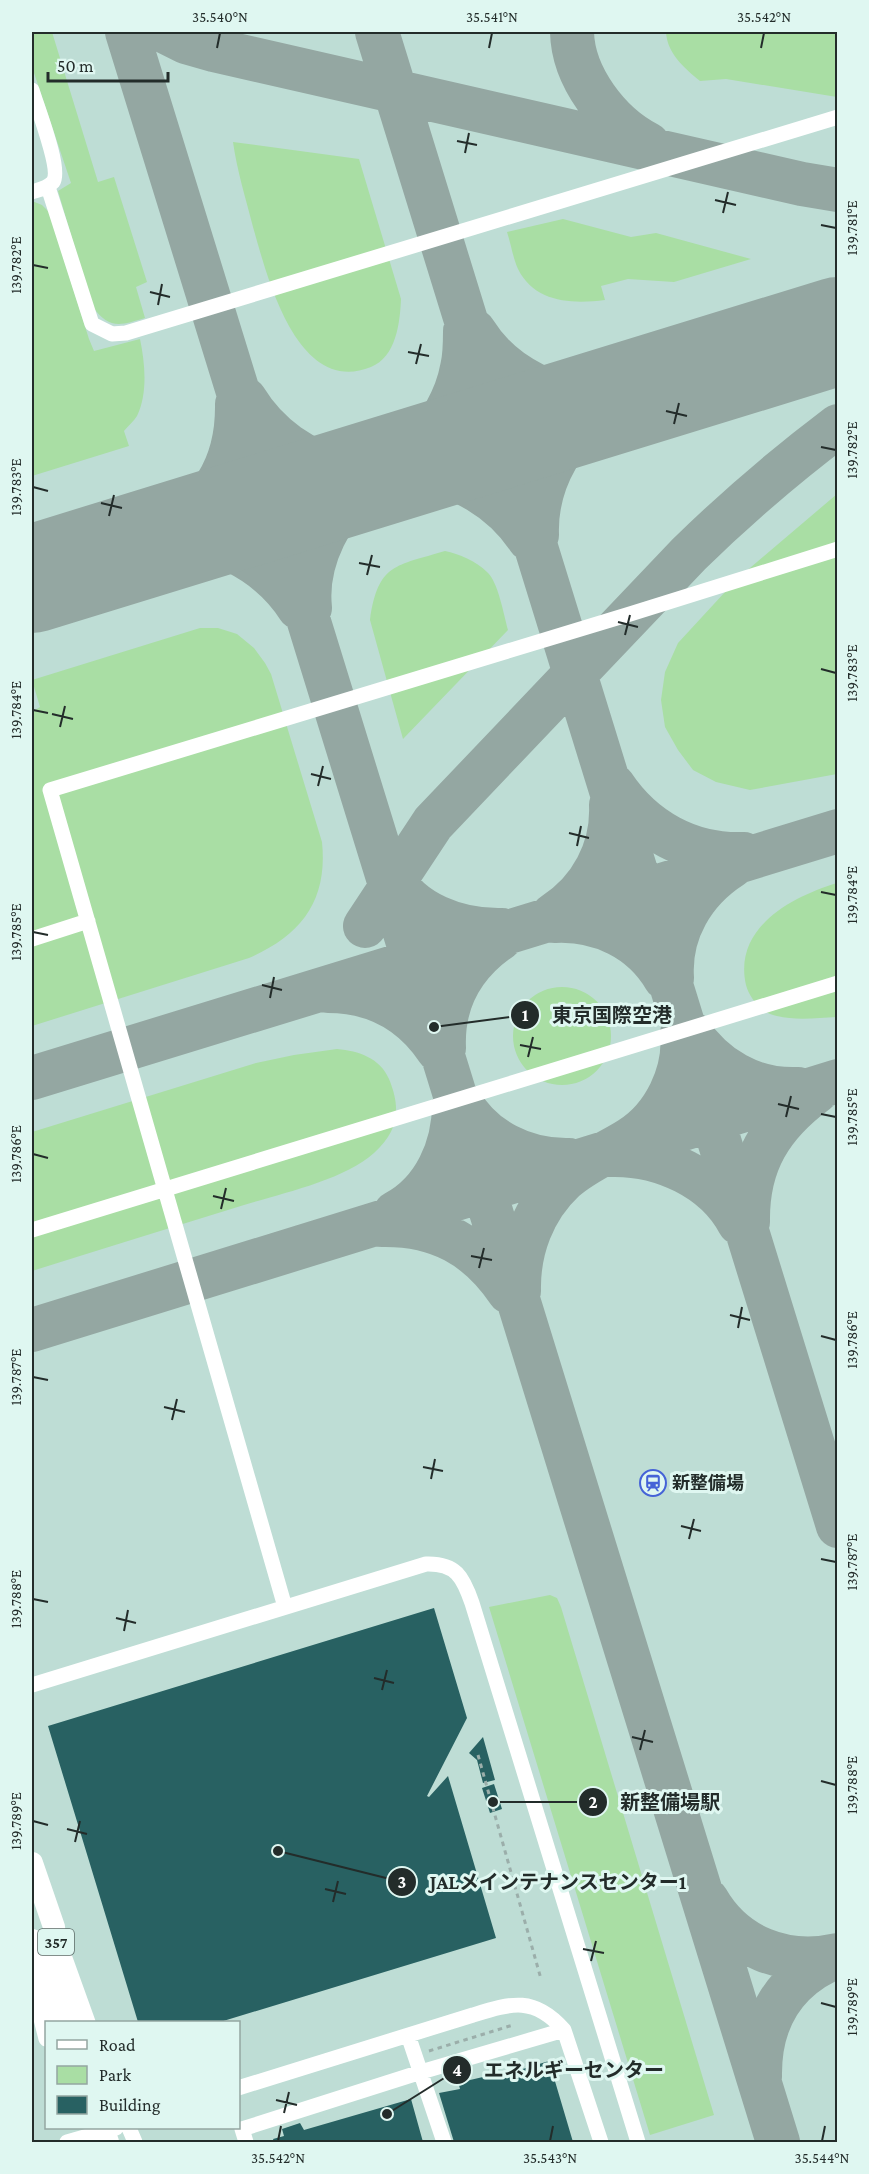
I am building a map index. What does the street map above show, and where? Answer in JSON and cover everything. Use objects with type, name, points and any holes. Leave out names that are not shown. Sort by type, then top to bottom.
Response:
[{"type":"highway","name":"357","points":[[32,1863],[54,1927],[62,1994],[71,2021]]},
{"type":"highway","name":"357","points":[[32,1940],[57,2021]]},
{"type":"street","points":[[32,90],[56,166],[54,181],[32,192]]},
{"type":"street","points":[[48,186],[92,324],[112,334],[837,117]]},
{"type":"street","points":[[285,1607],[50,790],[619,618],[837,549]]},
{"type":"street","points":[[32,939],[88,921]]},
{"type":"street","points":[[32,1230],[837,982]]},
{"type":"street","points":[[32,1685],[426,1564],[446,1566],[455,1570],[464,1582],[638,2142]]},
{"type":"street","points":[[54,1927],[88,2021]]},
{"type":"street","points":[[32,1983],[45,2035]]},
{"type":"street","points":[[240,2087],[499,2007],[523,2004],[540,2010],[555,2020],[564,2030],[601,2142]]},
{"type":"street","points":[[246,2142],[242,2129],[564,2030]]},
{"type":"street","points":[[408,2035],[444,2142]]},
{"type":"street","points":[[67,2142],[109,2129]]},
{"type":"path","points":[[478,1755],[541,1979]]},
{"type":"path","points":[[415,2055],[513,2025]]},
{"type":"shaded area","points":[[32,32],[837,32],[837,2142],[32,2142]]},
{"type":"green space","points":[[32,32],[52,32],[98,182],[114,177],[147,282],[136,287],[145,318],[115,324],[104,319],[92,306],[58,191],[71,183],[32,67]]},
{"type":"green space","points":[[666,32],[837,32],[837,97],[726,79],[700,81],[682,65],[673,53],[669,47]]},
{"type":"green space","points":[[233,142],[359,159],[401,299],[395,338],[386,356],[379,362],[371,367],[345,372],[323,365],[305,349],[290,327],[267,274],[239,174]]},
{"type":"green space","points":[[32,201],[42,205],[49,212],[94,351],[140,339],[144,388],[136,418],[124,431],[129,446],[32,476]]},
{"type":"green space","points":[[563,219],[631,237],[656,233],[751,259],[674,282],[628,279],[601,286],[605,300],[580,302],[556,299],[534,289],[525,280],[516,265],[507,232]]},
{"type":"green space","points":[[837,494],[837,774],[750,790],[716,782],[693,770],[665,727],[661,700],[665,672],[678,643],[737,579]]},
{"type":"green space","points":[[445,551],[473,561],[491,577],[508,630],[403,739],[370,620],[374,601],[378,587],[392,570],[402,564]]},
{"type":"green space","points":[[200,628],[218,628],[237,634],[254,648],[271,674],[322,842],[323,863],[315,899],[297,927],[267,949],[249,958],[32,1026],[32,712],[40,707],[32,680]]},
{"type":"green space","points":[[837,883],[837,1017],[797,1019],[781,1017],[764,1011],[756,1003],[746,985],[744,965],[748,947],[757,931],[785,906]]},
{"type":"green space","points":[[562,987],[581,991],[597,1001],[607,1017],[611,1036],[607,1055],[597,1071],[581,1081],[562,1085],[543,1081],[527,1071],[517,1055],[513,1036],[517,1017],[527,1001],[543,991]]},
{"type":"green space","points":[[337,1049],[361,1054],[374,1061],[385,1072],[393,1090],[396,1109],[393,1128],[374,1153],[347,1171],[312,1185],[32,1271],[32,1132],[256,1063]]},
{"type":"green space","points":[[550,1595],[557,1598],[561,1607],[714,2115],[650,2135],[489,1607]]},
{"type":"building","points":[[434,1608],[467,1718],[427,1796],[429,1797],[448,1776],[496,1938],[223,2021],[138,2021],[48,1726]]},
{"type":"building","points":[[483,1737],[495,1780],[483,1783],[477,1760],[469,1753]]},
{"type":"building","points":[[494,1784],[502,1809],[490,1813],[482,1788]]},
{"type":"building","points":[[549,2061],[573,2142],[454,2142],[439,2093],[460,2089],[459,2085],[470,2080],[496,2077]]},
{"type":"building","points":[[411,2099],[423,2142],[274,2142],[273,2139],[284,2136],[282,2129],[300,2123],[304,2130]]},
{"type":"taxiway","points":[[127,32],[778,2142]]},
{"type":"taxiway","points":[[166,32],[186,42],[214,50],[802,184],[838,190]]},
{"type":"taxiway","points":[[377,32],[838,1526]]},
{"type":"taxiway","points":[[572,32],[579,66],[596,97],[620,124],[648,144]]},
{"type":"taxiway","points":[[310,608],[312,572],[324,536],[333,520],[356,492],[370,480],[416,451],[439,424],[456,390],[463,363],[465,331]]},
{"type":"taxiway","points":[[474,331],[500,362],[534,384],[572,397],[613,400]]},
{"type":"taxiway","points":[[245,399],[264,424],[276,435],[288,445],[316,461],[347,470],[429,472],[463,483],[479,491],[506,512],[529,539]]},
{"type":"taxiway","points":[[537,535],[541,495],[557,458],[581,426],[613,400]]},
{"type":"taxiway","points":[[155,541],[191,515],[217,485],[232,448],[237,404]]},
{"type":"taxiway","points":[[365,926],[433,823],[689,554],[761,488],[838,426]]},
{"type":"taxiway","points":[[32,594],[154,541],[175,538],[196,539],[236,552],[255,563],[287,592],[299,608]]},
{"type":"taxiway","points":[[613,785],[639,815],[670,837],[705,850],[744,854]]},
{"type":"taxiway","points":[[553,915],[578,894],[597,868],[608,837],[611,805]]},
{"type":"taxiway","points":[[32,1078],[838,831]]},
{"type":"taxiway","points":[[672,978],[675,945],[686,914],[706,888],[732,866]]},
{"type":"taxiway","points":[[389,873],[409,899],[437,917],[469,927],[502,930]]},
{"type":"taxiway","points":[[555,921],[588,924],[618,934],[644,952],[665,978]]},
{"type":"taxiway","points":[[444,1048],[447,1015],[458,985],[476,960],[501,938]]},
{"type":"taxiway","points":[[328,991],[361,995],[391,1006],[416,1024],[438,1050]]},
{"type":"taxiway","points":[[689,1031],[710,1056],[736,1075],[765,1086],[798,1089]]},
{"type":"taxiway","points":[[519,1291],[521,1260],[525,1246],[536,1217],[544,1204],[564,1180],[630,1139],[653,1119],[662,1107],[676,1079],[682,1048],[682,1033]]},
{"type":"taxiway","points":[[32,1330],[838,1081]]},
{"type":"taxiway","points":[[748,1222],[752,1181],[765,1147],[787,1118],[817,1091]]},
{"type":"taxiway","points":[[460,1101],[480,1127],[506,1146],[536,1157],[569,1160]]},
{"type":"taxiway","points":[[395,1213],[421,1193],[440,1167],[450,1136],[454,1104]]},
{"type":"taxiway","points":[[612,1155],[649,1159],[685,1172],[716,1193],[739,1223]]},
{"type":"taxiway","points":[[382,1225],[421,1229],[455,1241],[484,1262],[509,1292]]},
{"type":"taxiway","points":[[707,1900],[731,1930],[763,1950],[799,1958],[838,1955]]},
{"type":"taxiway","points":[[760,2077],[764,2037],[779,2003],[803,1976],[838,1956]]},
{"type":"runway","points":[[32,579],[838,331]]},
{"type":"place","name":"東京国際空港","points":[[434,1027]]},
{"type":"place","name":"新整備場","points":[[653,1483]]},
{"type":"place","name":"新整備場駅","points":[[493,1802]]},
{"type":"place","name":"JALメインテナンスセンター1","points":[[278,1851]]},
{"type":"place","name":"エネルギーセンター","points":[[387,2114]]}]
